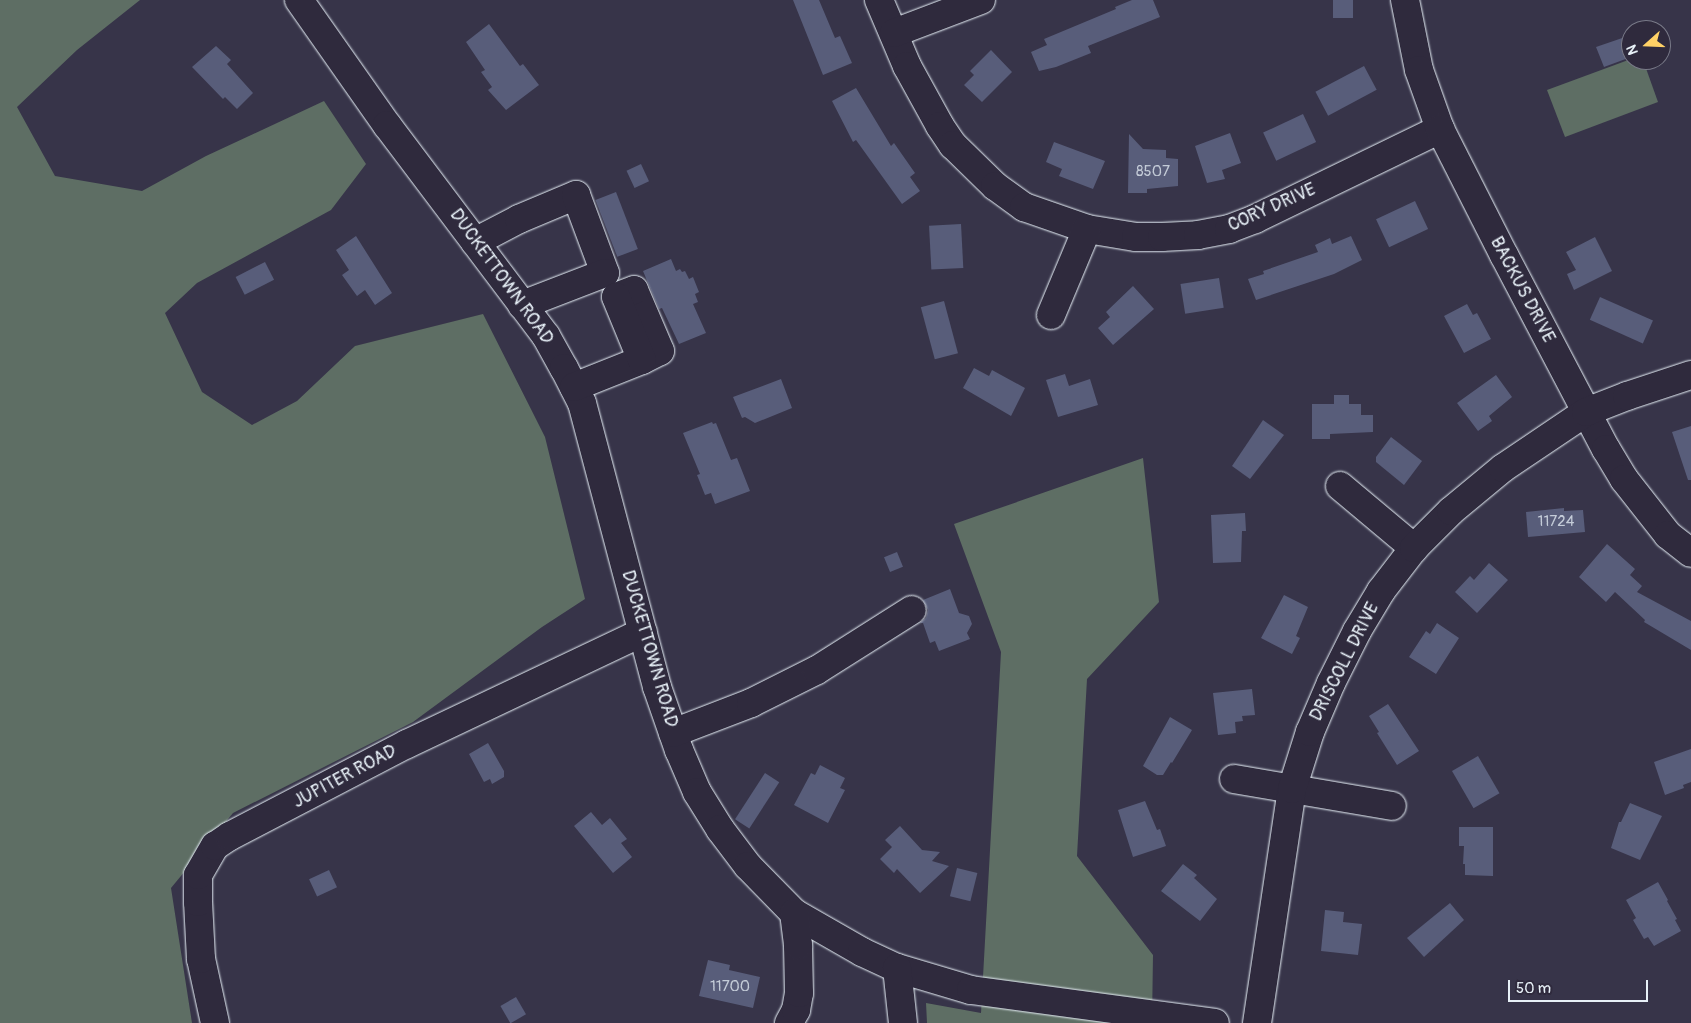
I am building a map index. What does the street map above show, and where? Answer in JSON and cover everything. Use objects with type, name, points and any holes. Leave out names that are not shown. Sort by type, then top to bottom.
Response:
[{"type":"street","name":"DUCKETTOWN ROAD","points":[[299,0],[387,124],[546,336],[574,387],[582,403],[657,687],[673,733],[697,792],[720,829],[748,866],[794,913],[862,952],[897,968],[971,990],[1215,1023]]},
{"type":"street","name":"CORY DRIVE","points":[[879,0],[908,66],[940,126],[971,165],[1024,207],[1087,229],[1127,236],[1162,237],[1198,235],[1229,229],[1255,219],[1440,129]]},
{"type":"street","points":[[894,33],[981,0]]},
{"type":"street","name":"BACKUS DRIVE","points":[[1405,0],[1418,70],[1440,129],[1586,412],[1624,479],[1668,535],[1691,553]]},
{"type":"street","points":[[475,242],[519,219],[576,196],[606,273],[522,305]]},
{"type":"street","points":[[1050,315],[1087,229]]},
{"type":"street","points":[[574,387],[642,360]]},
{"type":"street","name":"DRISCOLL DRIVE","points":[[1257,1023],[1292,789],[1310,732],[1357,631],[1382,591],[1414,548],[1451,511],[1503,468],[1586,412],[1691,375]]},
{"type":"street","points":[[1340,486],[1414,548]]},
{"type":"street","points":[[673,733],[751,703],[817,670],[912,610]]},
{"type":"street","name":"JUPITER ROAD","points":[[215,1023],[201,959],[198,875],[215,846],[230,836],[407,744],[643,632]]},
{"type":"street","points":[[1234,779],[1392,806]]},
{"type":"street","points":[[789,1023],[796,1010],[799,992],[798,945],[794,913]]},
{"type":"street","points":[[897,968],[903,1023]]},
{"type":"green space","points":[[0,0],[140,0],[77,50],[17,107],[55,176],[142,191],[206,156],[324,101],[366,164],[331,210],[197,283],[165,313],[202,392],[252,425],[297,401],[355,346],[483,314],[545,437],[585,599],[542,627],[413,722],[233,813],[171,888],[192,1023],[0,1023]]},
{"type":"green space","points":[[1621,63],[1621,70],[1647,70],[1658,102],[1565,137],[1547,90]]},
{"type":"green space","points":[[1143,458],[1159,602],[1087,679],[1077,856],[1153,955],[1152,1023],[927,1023],[926,1003],[981,1013],[1001,652],[954,524]]},
{"type":"building","points":[[793,0],[819,0],[835,38],[840,36],[852,63],[823,75]]},
{"type":"building","points":[[1132,0],[1153,0],[1160,17],[1088,46],[1091,53],[1056,67],[1039,71],[1031,52],[1047,45],[1044,39],[1116,9],[1115,7]]},
{"type":"building","points":[[1333,0],[1353,0],[1353,18],[1333,18]]},
{"type":"building","points":[[489,24],[520,66],[523,64],[539,85],[506,110],[488,90],[492,87],[481,72],[485,70],[466,42]]},
{"type":"building","points":[[1621,38],[1621,61],[1604,67],[1596,47]]},
{"type":"building","points":[[216,46],[231,60],[227,64],[253,93],[237,109],[225,97],[223,99],[192,67]]},
{"type":"building","points":[[991,50],[1012,72],[982,102],[964,85],[974,75],[970,71]]},
{"type":"building","points":[[1364,66],[1377,90],[1328,116],[1315,92]]},
{"type":"building","points":[[856,88],[891,146],[894,143],[915,173],[910,177],[920,191],[902,204],[856,140],[853,142],[832,101]]},
{"type":"building","points":[[1303,114],[1316,142],[1276,161],[1263,133]]},
{"type":"building","points":[[1230,133],[1241,163],[1222,170],[1225,179],[1207,183],[1195,146]]},
{"type":"building","points":[[1129,134],[1143,149],[1166,150],[1166,158],[1178,159],[1178,186],[1147,189],[1147,193],[1128,193]]},
{"type":"building","points":[[1054,142],[1105,161],[1093,189],[1059,176],[1062,169],[1046,162]]},
{"type":"building","points":[[641,164],[649,181],[635,188],[626,171]]},
{"type":"building","points":[[616,192],[638,249],[617,257],[595,200]]},
{"type":"building","points":[[1415,201],[1428,229],[1389,247],[1376,219]]},
{"type":"building","points":[[961,224],[963,268],[931,270],[929,226]]},
{"type":"building","points":[[356,236],[392,293],[375,305],[365,290],[357,296],[342,275],[349,270],[336,250]]},
{"type":"building","points":[[1351,236],[1362,260],[1334,274],[1256,300],[1248,279],[1264,274],[1263,271],[1318,252],[1315,245],[1330,238],[1332,244]]},
{"type":"building","points":[[1595,237],[1612,271],[1574,290],[1567,274],[1576,270],[1566,252]]},
{"type":"building","points":[[671,259],[676,271],[680,269],[682,272],[685,271],[689,279],[693,277],[699,292],[695,294],[698,302],[693,304],[706,333],[679,344],[662,308],[659,309],[643,271]]},
{"type":"building","points":[[265,262],[274,280],[245,295],[236,277]]},
{"type":"building","points":[[1219,278],[1224,308],[1185,314],[1180,284]]},
{"type":"building","points":[[1133,286],[1154,309],[1113,345],[1098,328],[1110,317],[1106,312]]},
{"type":"building","points":[[1600,297],[1653,321],[1643,343],[1590,320]]},
{"type":"building","points":[[944,301],[958,353],[935,359],[921,307]]},
{"type":"building","points":[[1467,304],[1473,315],[1477,313],[1491,339],[1464,353],[1444,316]]},
{"type":"building","points":[[974,368],[989,376],[992,370],[1025,388],[1011,416],[963,388]]},
{"type":"building","points":[[1065,374],[1069,386],[1090,379],[1098,405],[1058,417],[1046,380]]},
{"type":"building","points":[[1496,375],[1512,397],[1489,416],[1492,421],[1478,431],[1457,403]]},
{"type":"building","points":[[781,379],[792,408],[755,423],[745,417],[742,418],[733,397]]},
{"type":"building","points":[[1334,395],[1349,395],[1349,404],[1361,404],[1361,415],[1373,415],[1373,432],[1330,434],[1330,439],[1312,439],[1312,404],[1334,404]]},
{"type":"building","points":[[1263,420],[1284,435],[1250,479],[1232,466]]},
{"type":"building","points":[[712,422],[713,424],[716,423],[731,460],[737,458],[750,491],[715,504],[711,493],[705,495],[697,475],[700,474],[683,433]]},
{"type":"building","points":[[1691,426],[1691,480],[1688,480],[1672,432]]},
{"type":"building","points":[[1391,437],[1422,461],[1404,485],[1376,462],[1376,457]]},
{"type":"building","points":[[1564,508],[1564,511],[1583,510],[1585,532],[1528,537],[1526,512]]},
{"type":"building","points":[[1245,513],[1246,531],[1242,531],[1241,562],[1213,563],[1211,515]]},
{"type":"building","points":[[1607,544],[1635,569],[1630,575],[1642,586],[1637,592],[1691,621],[1691,650],[1644,622],[1645,620],[1615,592],[1606,602],[1579,577]]},
{"type":"building","points":[[897,552],[903,567],[890,572],[884,557]]},
{"type":"building","points":[[1489,563],[1508,580],[1477,613],[1455,592],[1470,576],[1474,580]]},
{"type":"building","points":[[950,589],[959,613],[969,616],[972,624],[967,633],[970,639],[939,651],[935,641],[930,643],[923,623],[920,623],[926,618],[928,610],[923,600]]},
{"type":"building","points":[[1284,595],[1308,607],[1296,636],[1300,638],[1292,654],[1261,638]]},
{"type":"building","points":[[1437,623],[1459,638],[1436,674],[1409,657],[1426,631],[1430,634]]},
{"type":"building","points":[[1252,689],[1255,715],[1242,716],[1243,721],[1235,722],[1236,733],[1218,735],[1213,693]]},
{"type":"building","points":[[1388,704],[1419,751],[1397,765],[1369,716]]},
{"type":"building","points":[[1170,717],[1192,730],[1163,775],[1157,775],[1143,766]]},
{"type":"building","points":[[488,743],[504,771],[504,777],[492,784],[490,779],[484,782],[469,754]]},
{"type":"building","points":[[1691,749],[1691,782],[1683,785],[1684,788],[1665,795],[1654,762]]},
{"type":"building","points":[[1478,756],[1500,793],[1474,808],[1452,771]]},
{"type":"building","points":[[820,765],[845,778],[840,788],[845,790],[828,823],[794,805],[811,773],[815,775]]},
{"type":"building","points":[[765,773],[779,782],[749,828],[735,819]]},
{"type":"building","points":[[1145,801],[1157,830],[1160,829],[1166,846],[1133,857],[1118,810]]},
{"type":"building","points":[[1630,803],[1662,816],[1640,860],[1611,848],[1619,822],[1621,822]]},
{"type":"building","points":[[591,812],[602,825],[610,818],[627,839],[621,843],[632,857],[613,873],[574,826]]},
{"type":"building","points":[[900,826],[922,850],[940,852],[932,861],[949,866],[920,893],[897,869],[894,873],[880,859],[892,847],[885,840]]},
{"type":"building","points":[[1459,827],[1493,827],[1493,876],[1465,875],[1465,864],[1463,864],[1464,846],[1459,846]]},
{"type":"building","points":[[1183,864],[1197,875],[1194,878],[1217,899],[1200,921],[1161,891]]},
{"type":"building","points":[[957,868],[977,873],[970,901],[950,896]]},
{"type":"building","points":[[329,870],[337,887],[317,897],[309,879]]},
{"type":"building","points":[[1658,882],[1681,931],[1654,946],[1648,937],[1644,939],[1633,920],[1636,918],[1626,900]]},
{"type":"building","points":[[1450,903],[1464,920],[1424,957],[1407,938]]},
{"type":"building","points":[[1325,910],[1344,912],[1343,922],[1362,924],[1358,955],[1321,951]]},
{"type":"building","points":[[708,960],[730,965],[729,970],[760,977],[753,1008],[699,996]]},
{"type":"building","points":[[516,997],[526,1014],[510,1023],[500,1006]]}]
